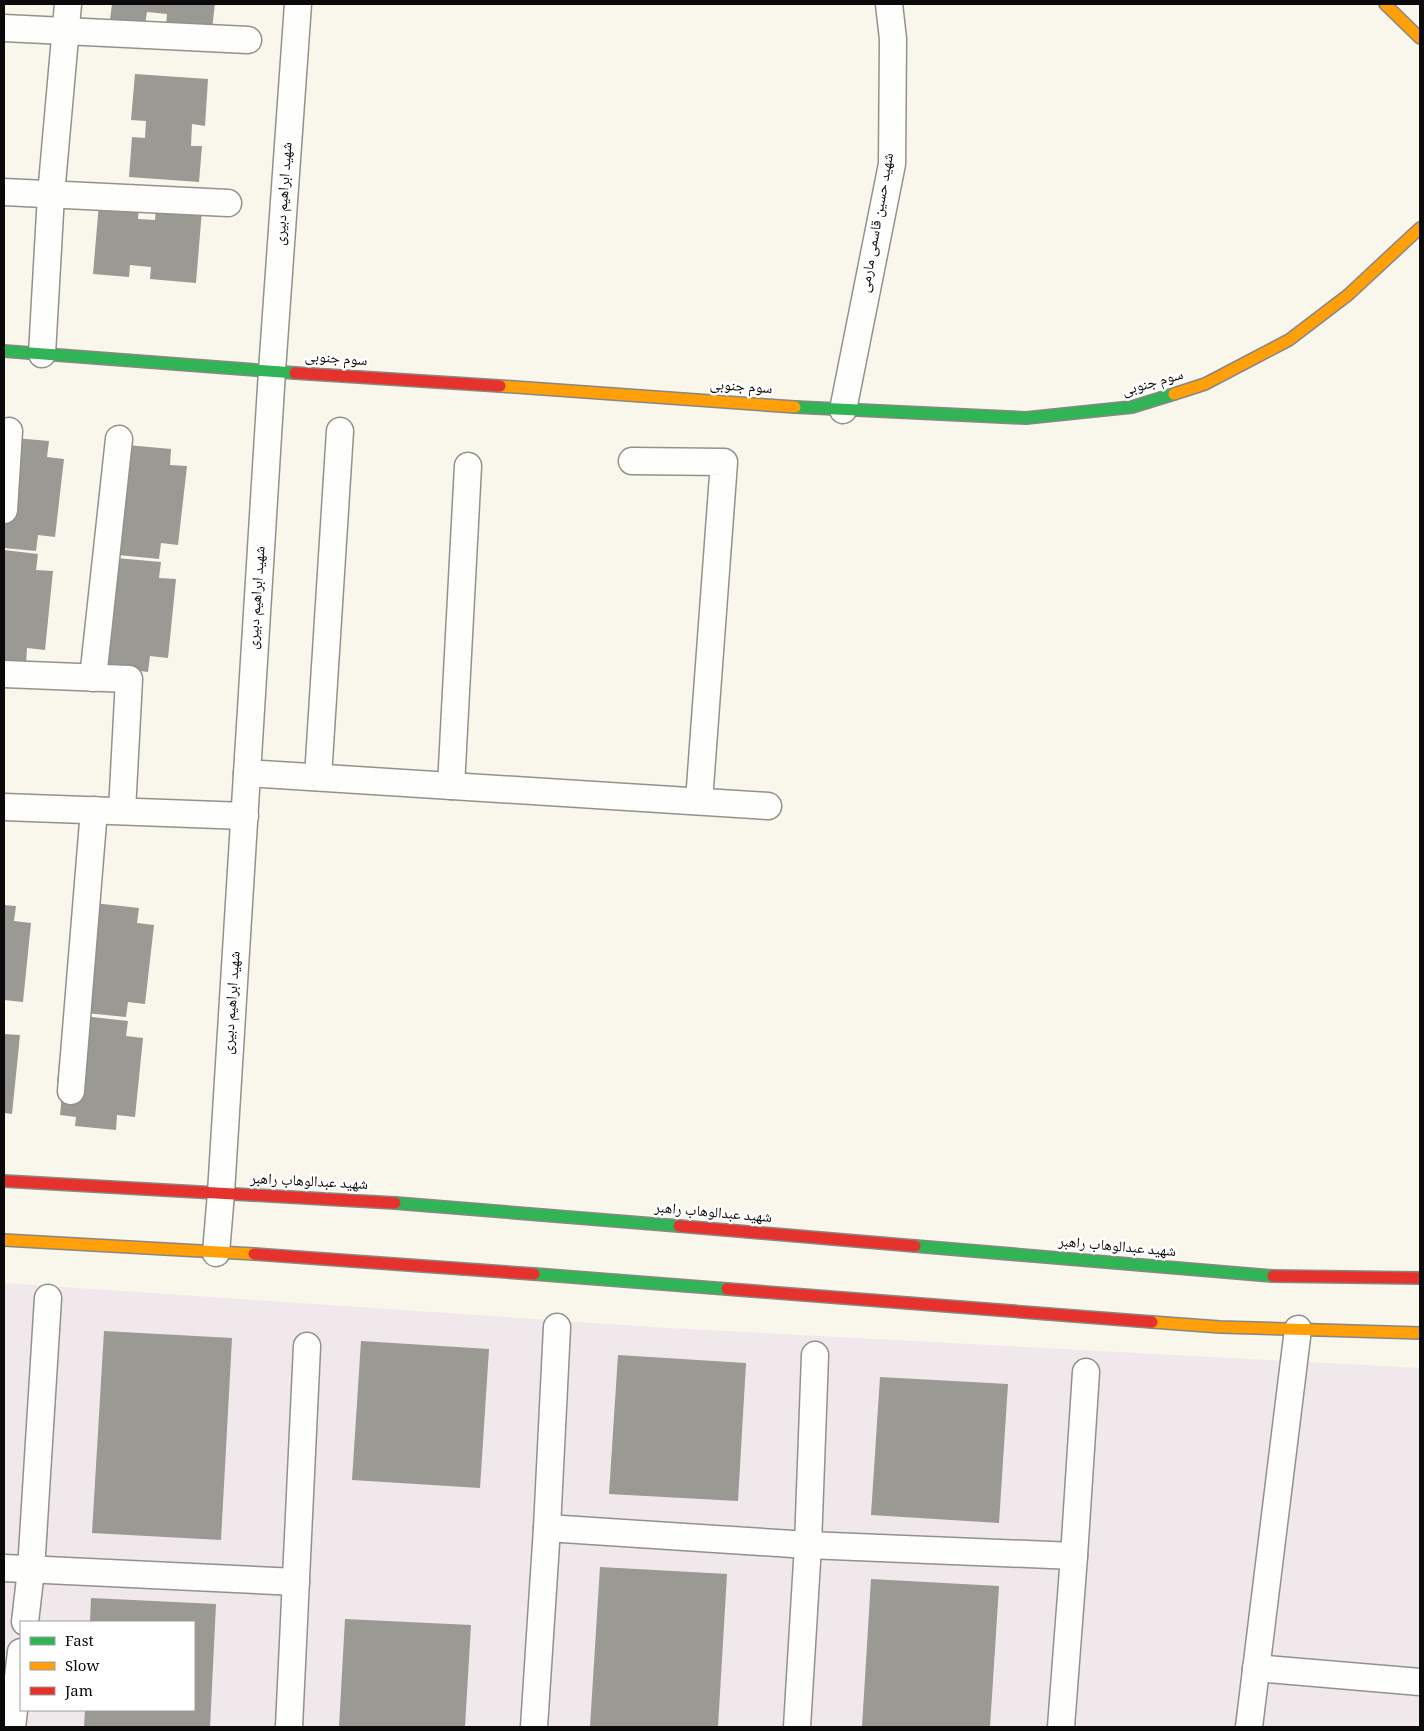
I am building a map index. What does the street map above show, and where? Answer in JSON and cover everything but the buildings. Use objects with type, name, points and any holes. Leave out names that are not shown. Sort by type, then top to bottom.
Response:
[{"type":"main road","points":[[1385,4],[1420,38]]},
{"type":"main road","name":"سوم جنوبی","points":[[4,351],[843,410],[1026,418],[1132,407],[1205,384],[1289,340],[1348,295],[1420,228]]},
{"type":"main road","name":"شهید عبدالوهاب راهبر","points":[[4,1181],[399,1203],[1268,1276],[1420,1278]]},
{"type":"main road","points":[[4,1240],[283,1256],[1220,1327],[1420,1333]]},
{"type":"street","points":[[42,354],[51,195],[68,4]]},
{"type":"street","name":"شهید ابراهیم دبیری","points":[[216,1253],[248,773],[272,371],[298,4]]},
{"type":"street","name":"شهید حسین قاسمی مارمی","points":[[843,410],[892,164],[893,40],[889,4]]},
{"type":"street","points":[[4,28],[248,40]]},
{"type":"street","points":[[4,192],[228,203]]},
{"type":"street","points":[[4,510],[9,431]]},
{"type":"street","points":[[318,778],[340,431]]},
{"type":"street","points":[[93,678],[119,439]]},
{"type":"street","points":[[632,462],[724,462],[699,801]]},
{"type":"street","points":[[451,786],[468,466]]},
{"type":"street","points":[[4,674],[129,679],[122,811]]},
{"type":"street","points":[[248,773],[768,806]]},
{"type":"street","points":[[4,807],[244,816]]},
{"type":"street","points":[[71,1091],[94,810]]},
{"type":"street","points":[[25,1621],[32,1570],[48,1298]]},
{"type":"street","points":[[534,1727],[558,1327]]},
{"type":"street","points":[[1249,1727],[1298,1329]]},
{"type":"street","points":[[289,1727],[307,1346]]},
{"type":"street","points":[[797,1727],[808,1545],[815,1354]]},
{"type":"street","points":[[1061,1727],[1086,1372]]},
{"type":"street","points":[[547,1528],[808,1545],[1074,1556]]},
{"type":"street","points":[[4,1568],[296,1582]]},
{"type":"street","points":[[12,1727],[20,1660]]},
{"type":"street","points":[[1256,1668],[1420,1682]]},
{"type":"shaded area","points":[[4,1283],[668,1328],[1420,1368],[1420,1727],[4,1727]]},
{"type":"traffic: fast","points":[[4,351],[295,373]]},
{"type":"traffic: fast","points":[[795,407],[1026,418],[1132,407],[1174,394]]},
{"type":"traffic: fast","points":[[395,1203],[679,1226]]},
{"type":"traffic: fast","points":[[915,1246],[1273,1276]]},
{"type":"traffic: fast","points":[[534,1274],[727,1289]]},
{"type":"traffic: slow","points":[[1385,4],[1420,38]]},
{"type":"traffic: slow","points":[[1174,394],[1205,384],[1289,340],[1348,295],[1420,228]]},
{"type":"traffic: slow","points":[[500,386],[795,407]]},
{"type":"traffic: slow","points":[[4,1240],[254,1254]]},
{"type":"traffic: slow","points":[[1152,1322],[1220,1327],[1420,1333]]},
{"type":"traffic: jam","points":[[295,373],[500,386]]},
{"type":"traffic: jam","points":[[4,1181],[395,1203]]},
{"type":"traffic: jam","points":[[679,1226],[915,1246]]},
{"type":"traffic: jam","points":[[254,1254],[534,1274]]},
{"type":"traffic: jam","points":[[1273,1276],[1420,1278]]},
{"type":"traffic: jam","points":[[727,1289],[1152,1322]]}]
